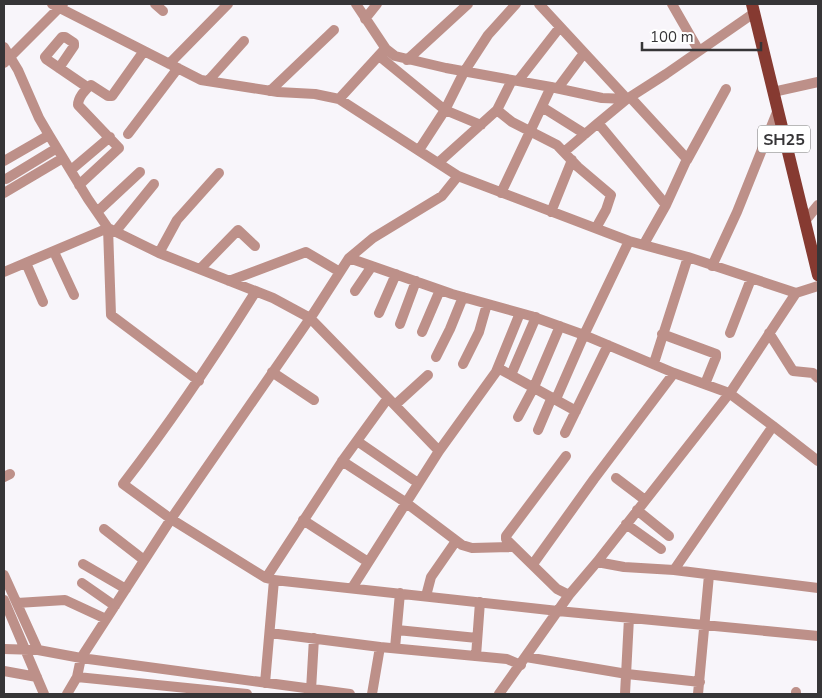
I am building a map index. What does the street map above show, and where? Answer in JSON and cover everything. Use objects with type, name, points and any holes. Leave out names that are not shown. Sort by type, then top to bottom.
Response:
[{"type":"main road","name":"SH25","points":[[753,8],[772,92],[818,271]]},
{"type":"street","points":[[155,4],[163,11]]},
{"type":"street","points":[[128,134],[174,66],[228,4]]},
{"type":"street","points":[[356,4],[382,53],[446,110],[480,125]]},
{"type":"street","points":[[365,19],[377,4]]},
{"type":"street","points":[[407,60],[468,4]]},
{"type":"street","points":[[419,150],[446,110],[464,72],[488,35],[516,4]]},
{"type":"street","points":[[539,4],[584,53],[687,157],[687,160]]},
{"type":"street","points":[[672,4],[699,51]]},
{"type":"street","points":[[7,60],[58,5],[201,80],[270,91],[315,94],[339,98],[458,176],[629,241],[688,257],[796,293],[818,286]]},
{"type":"street","points":[[564,152],[628,98],[699,51],[753,8]]},
{"type":"street","points":[[438,163],[497,110],[515,81],[560,27]]},
{"type":"street","points":[[270,91],[334,30]]},
{"type":"street","points":[[208,81],[244,41]]},
{"type":"street","points":[[4,46],[7,60],[18,70],[39,118],[79,185],[112,230],[159,253],[273,298],[310,318],[439,451]]},
{"type":"street","points":[[59,68],[87,87],[93,86],[108,96],[112,96],[144,51]]},
{"type":"street","points":[[382,53],[464,72],[555,87],[602,98],[628,98]]},
{"type":"street","points":[[339,98],[382,53]]},
{"type":"street","points":[[501,192],[542,106],[555,87],[584,53]]},
{"type":"street","points":[[772,92],[818,82]]},
{"type":"street","points":[[79,185],[118,150],[119,146],[78,105],[79,99],[87,87]]},
{"type":"street","points":[[644,244],[726,89]]},
{"type":"street","points":[[542,106],[585,134]]},
{"type":"street","points":[[497,110],[512,122],[557,145],[611,195],[606,210],[596,228]]},
{"type":"street","points":[[712,266],[737,212],[777,112]]},
{"type":"street","points":[[598,123],[666,205]]},
{"type":"street","points":[[4,161],[49,135]]},
{"type":"street","points":[[71,170],[110,137]]},
{"type":"street","points":[[57,148],[5,177],[7,191],[63,158]]},
{"type":"street","points":[[552,212],[572,160]]},
{"type":"street","points":[[97,212],[140,172]]},
{"type":"street","points":[[159,253],[177,220],[219,173]]},
{"type":"street","points":[[67,694],[77,677],[81,658],[170,519],[350,258],[372,238],[442,196],[458,176]]},
{"type":"street","points":[[5,267],[26,263],[112,230],[154,184]]},
{"type":"street","points":[[805,221],[818,206]]},
{"type":"street","points":[[112,230],[111,315],[199,381]]},
{"type":"street","points":[[200,269],[238,230],[255,246]]},
{"type":"street","points":[[538,430],[629,241]]},
{"type":"street","points":[[54,252],[74,295]]},
{"type":"street","points":[[229,281],[306,252],[340,272]]},
{"type":"street","points":[[654,363],[688,257]]},
{"type":"street","points":[[350,258],[440,290],[560,326],[654,363],[674,373],[729,393],[818,460]]},
{"type":"street","points":[[26,263],[43,302]]},
{"type":"street","points":[[355,291],[372,266]]},
{"type":"street","points":[[379,313],[396,274]]},
{"type":"street","points":[[730,333],[751,279]]},
{"type":"street","points":[[400,324],[416,281]]},
{"type":"street","points":[[422,332],[440,290]]},
{"type":"street","points":[[256,291],[199,381],[162,434],[123,484],[170,519],[270,579],[558,611],[818,636]]},
{"type":"street","points":[[499,694],[570,595],[598,562],[729,393],[796,293]]},
{"type":"street","points":[[436,357],[463,297]]},
{"type":"street","points":[[463,364],[479,332],[488,304]]},
{"type":"street","points":[[352,588],[439,451],[498,368],[520,313]]},
{"type":"street","points":[[511,375],[536,318]]},
{"type":"street","points":[[518,417],[534,387],[560,326]]},
{"type":"street","points":[[769,333],[795,373],[812,372],[818,378]]},
{"type":"street","points":[[662,334],[716,354],[705,384]]},
{"type":"street","points":[[566,433],[608,345]]},
{"type":"street","points":[[498,368],[576,411]]},
{"type":"street","points":[[272,372],[314,400]]},
{"type":"street","points":[[533,564],[674,373]]},
{"type":"street","points":[[265,684],[270,633],[270,579],[303,520],[357,441],[392,401],[428,375]]},
{"type":"street","points":[[674,570],[773,426]]},
{"type":"street","points":[[357,441],[418,483]]},
{"type":"street","points":[[566,456],[506,536],[507,542],[533,564],[557,589],[570,595]]},
{"type":"street","points":[[342,461],[406,502],[466,547],[513,547]]},
{"type":"street","points":[[616,478],[645,500]]},
{"type":"street","points":[[637,510],[669,536]]},
{"type":"street","points":[[303,520],[368,562]]},
{"type":"street","points":[[626,524],[661,549]]},
{"type":"street","points":[[104,529],[144,560]]},
{"type":"street","points":[[426,596],[431,577],[456,541]]},
{"type":"street","points":[[598,562],[624,567],[674,570],[818,588]]},
{"type":"street","points":[[83,564],[126,589]]},
{"type":"street","points":[[4,575],[38,650]]},
{"type":"street","points":[[698,694],[709,575]]},
{"type":"street","points":[[82,583],[115,606]]},
{"type":"street","points":[[395,648],[400,593]]},
{"type":"street","points":[[4,600],[44,694]]},
{"type":"street","points":[[17,603],[71,601],[106,619]]},
{"type":"street","points":[[476,656],[480,602]]},
{"type":"street","points":[[625,694],[629,618]]},
{"type":"street","points":[[396,630],[477,638]]},
{"type":"street","points":[[270,633],[700,682]]},
{"type":"street","points":[[311,690],[314,638]]},
{"type":"street","points":[[372,694],[380,647]]},
{"type":"street","points":[[4,649],[38,650],[81,658],[265,684],[350,694]]},
{"type":"street","points":[[4,671],[38,680]]},
{"type":"street","points":[[77,677],[247,694],[248,681]]},
{"type":"street","points":[[35,694],[38,680]]}]
